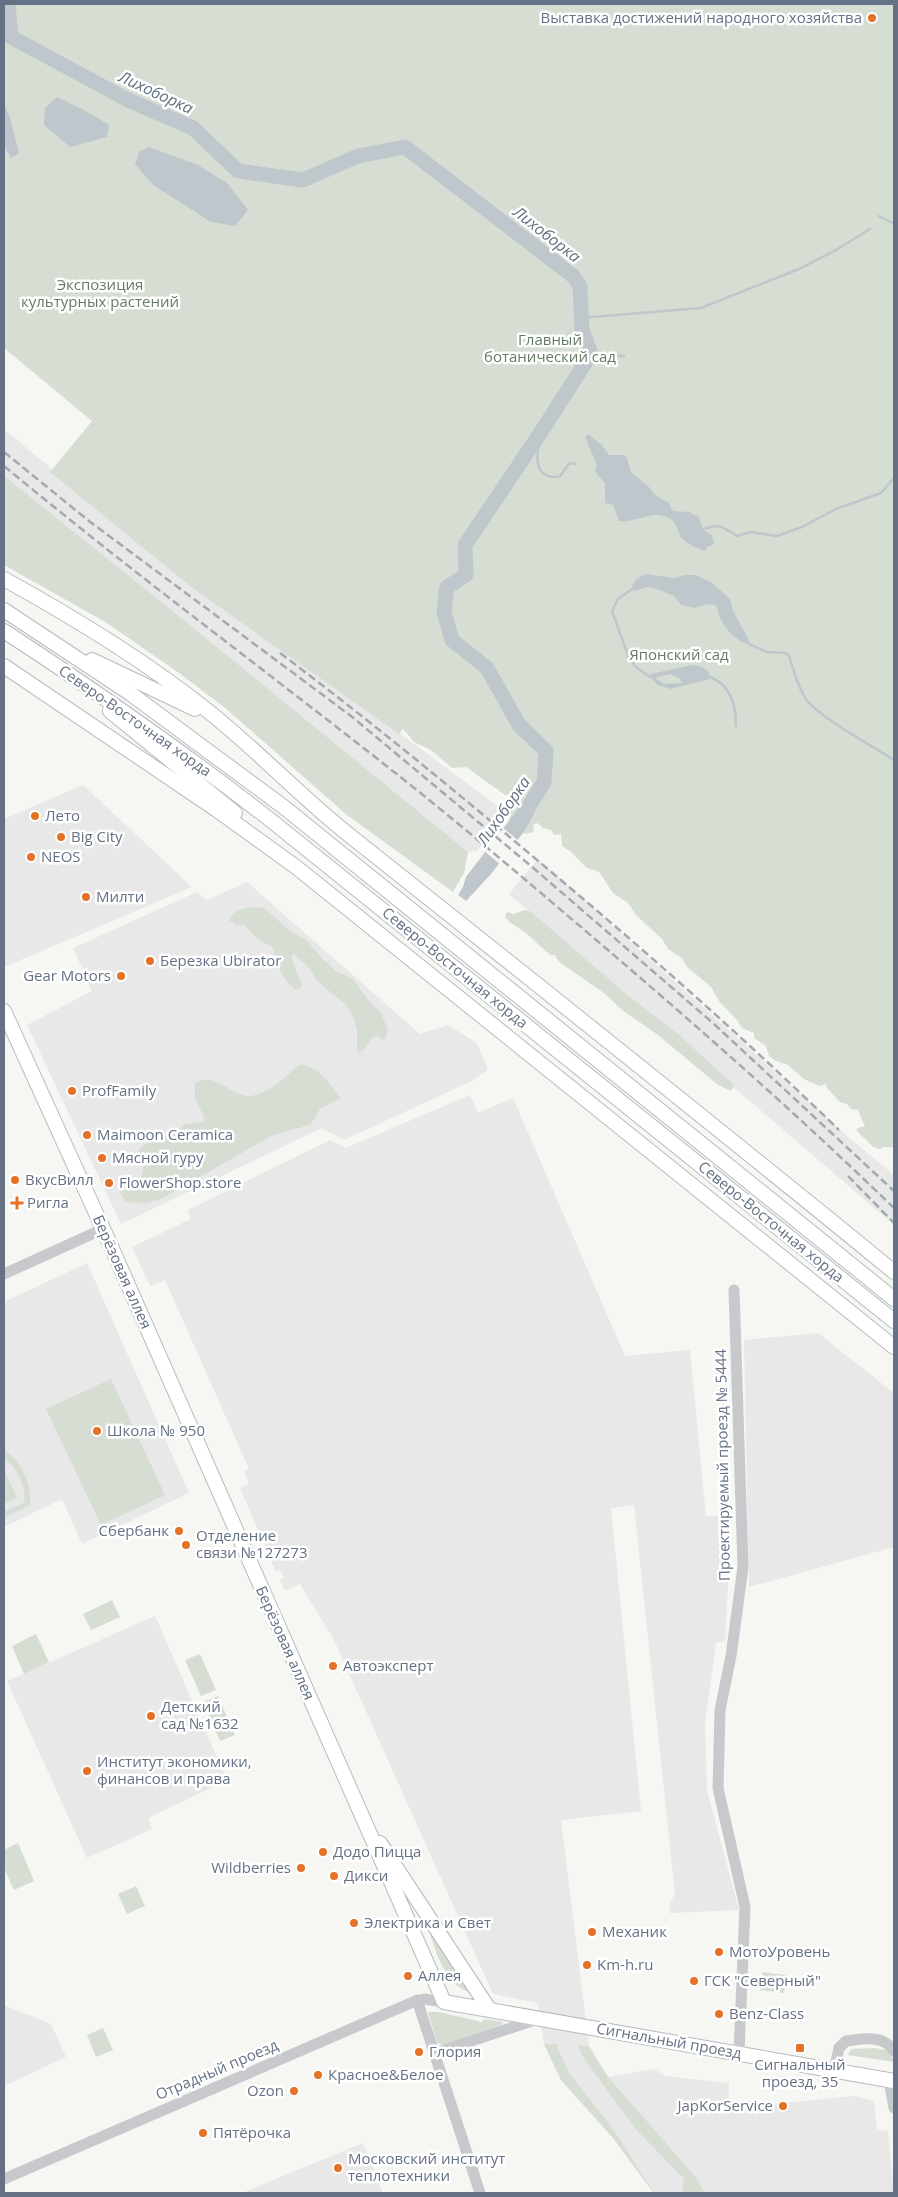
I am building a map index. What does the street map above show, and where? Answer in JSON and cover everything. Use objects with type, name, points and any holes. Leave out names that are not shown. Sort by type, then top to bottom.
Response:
[{"type":"main road","points":[[4,579],[78,620],[131,654],[177,687],[242,739],[334,823],[894,1272]]},
{"type":"main road","name":"Северо-Восточная хорда","points":[[4,610],[132,694],[284,808],[894,1299]]},
{"type":"main road","name":"Северо-Восточная хорда","points":[[9,635],[187,756],[273,822],[894,1321]]},
{"type":"main road","points":[[51,642],[190,706],[242,739]]},
{"type":"main road","points":[[4,666],[217,810],[296,866]]},
{"type":"main road","points":[[60,668],[296,866],[894,1347]]},
{"type":"main road","name":"Берёзовая аллея","points":[[4,1011],[104,1229],[444,2002]]},
{"type":"main road","points":[[362,1816],[489,2009]]},
{"type":"main road","name":"Сигнальный проезд","points":[[444,2002],[891,2081]]},
{"type":"street","points":[[4,1274],[104,1229]]},
{"type":"street","name":"Проектируемый проезд № 5444","points":[[734,1290],[743,1567],[720,1710],[718,1788],[745,1907],[739,2053]]},
{"type":"street","points":[[417,2000],[480,2193]]},
{"type":"street","name":"Отрадный проезд","points":[[4,2179],[417,2000],[444,2002]]},
{"type":"street","points":[[435,2053],[538,2018]]},
{"type":"street","points":[[834,2070],[839,2048],[846,2041],[880,2039],[886,2041],[894,2051]]},
{"type":"street","points":[[891,2081],[894,2108]]},
{"type":"shaded area","points":[[57,97],[109,125],[107,137],[70,147],[44,125],[45,108]]},
{"type":"shaded area","points":[[4,104],[10,117],[19,153],[11,158],[4,145]]},
{"type":"shaded area","points":[[149,147],[198,165],[227,183],[248,210],[235,226],[211,222],[153,185],[135,164],[139,152]]},
{"type":"shaded area","points":[[4,429],[118,524],[503,810],[503,818],[477,851],[468,852],[179,616],[4,477]]},
{"type":"shaded area","points":[[588,434],[601,444],[609,455],[624,455],[627,458],[631,472],[649,487],[655,495],[669,503],[673,511],[689,512],[699,517],[703,530],[712,535],[714,544],[707,547],[705,551],[692,545],[681,537],[672,520],[662,516],[656,515],[631,521],[619,521],[613,505],[605,503],[605,484],[595,471],[597,465],[585,437]]},
{"type":"shaded area","points":[[646,574],[675,578],[684,575],[695,575],[711,582],[730,599],[733,611],[748,638],[749,644],[737,639],[726,628],[720,618],[716,605],[707,604],[695,608],[681,605],[674,596],[654,588],[647,587],[634,591],[632,587],[635,581]]},
{"type":"shaded area","points":[[693,665],[702,667],[709,672],[710,679],[671,689],[658,685],[650,677],[650,674]],"holes":[[[670,674],[679,678],[682,683],[664,684],[655,678]]]},
{"type":"shaded area","points":[[83,785],[192,887],[4,967],[4,819]]},
{"type":"shaded area","points":[[521,805],[534,814],[523,833],[491,874],[466,901],[458,895],[466,877]]},
{"type":"shaded area","points":[[538,859],[847,1136],[894,1175],[894,1225],[509,894]]},
{"type":"shaded area","points":[[247,882],[420,1034],[448,1025],[477,1043],[488,1070],[474,1080],[344,1140],[322,1128],[121,1224],[27,1025],[92,991],[73,948],[197,892],[207,900]]},
{"type":"shaded area","points":[[470,1095],[478,1113],[513,1098],[625,1356],[690,1350],[706,1517],[732,1513],[725,1641],[716,1643],[705,1723],[707,1790],[739,1910],[669,1913],[670,1903],[675,1894],[634,1505],[611,1508],[641,1811],[561,1820],[589,2046],[608,2077],[655,2069],[664,2076],[729,2083],[728,2107],[763,2110],[774,2104],[854,2096],[874,2101],[877,2131],[888,2130],[894,2193],[653,2193],[613,2138],[561,2080],[544,2044],[538,2003],[493,1994],[334,1640],[300,1584],[285,1591],[280,1580],[284,1577],[280,1570],[276,1572],[240,1488],[249,1484],[244,1471],[249,1469],[165,1280],[150,1286],[132,1247],[191,1219],[188,1210],[330,1140],[346,1148]]},
{"type":"shaded area","name":"Школа № 950","points":[[87,1263],[189,1493],[82,1544],[62,1499],[4,1527],[4,1302]]},
{"type":"shaded area","points":[[818,1333],[894,1393],[894,1547],[749,1587],[744,1340]]},
{"type":"shaded area","points":[[155,1616],[227,1780],[148,1818],[152,1829],[87,1858],[7,1681]]},
{"type":"shaded area","points":[[4,2005],[51,2024],[66,2057],[4,2086]]},
{"type":"shaded area","name":"Московский институт теплотехники","points":[[363,2143],[383,2193],[242,2193]]},
{"type":"green space","name":"Главный ботанический сад","points":[[4,4],[894,4],[894,1147],[883,1147],[880,1149],[873,1147],[856,1130],[860,1127],[865,1127],[858,1110],[851,1109],[847,1104],[840,1102],[827,1088],[826,1084],[819,1086],[804,1079],[788,1065],[776,1061],[769,1056],[766,1046],[754,1038],[754,1033],[742,1028],[719,1001],[711,987],[687,967],[682,958],[668,949],[662,939],[636,915],[628,903],[613,893],[599,872],[587,868],[562,846],[561,834],[554,835],[551,830],[543,828],[538,823],[533,825],[534,832],[525,834],[509,821],[514,800],[512,794],[505,795],[466,767],[452,768],[431,750],[414,742],[403,729],[399,734],[194,589],[50,472],[92,421],[4,348]]},
{"type":"green space","points":[[4,476],[468,852],[464,873],[453,892],[347,815],[224,707],[179,673],[107,623],[4,565]]},
{"type":"green space","points":[[255,907],[264,908],[289,930],[305,939],[336,971],[353,979],[368,1000],[381,1013],[388,1030],[384,1042],[378,1036],[373,1037],[362,1051],[357,1052],[357,1030],[352,1013],[344,1003],[317,981],[310,969],[294,954],[291,957],[302,985],[299,989],[295,989],[283,975],[272,946],[260,941],[244,925],[236,925],[229,920],[234,913],[240,910]]},
{"type":"green space","points":[[525,910],[530,911],[625,993],[678,1034],[734,1085],[732,1090],[718,1085],[658,1035],[622,1010],[604,993],[559,962],[555,955],[548,953],[505,917],[507,912],[513,914]]},
{"type":"green space","points":[[299,1065],[312,1068],[328,1082],[341,1098],[320,1109],[310,1125],[273,1135],[163,1198],[146,1203],[126,1202],[119,1191],[139,1181],[143,1173],[143,1164],[139,1150],[150,1142],[173,1133],[184,1124],[203,1122],[204,1117],[195,1097],[195,1083],[209,1080],[236,1093],[250,1096],[257,1095],[282,1080]]},
{"type":"green space","points":[[111,1379],[165,1495],[101,1525],[46,1409]]},
{"type":"green space","points":[[4,1450],[16,1460],[24,1474],[29,1490],[30,1505],[4,1518],[4,1512],[24,1503],[24,1491],[20,1478],[13,1466],[4,1458]]},
{"type":"green space","points":[[4,1470],[17,1498],[4,1504]]},
{"type":"green space","points":[[112,1600],[120,1617],[91,1630],[83,1614]]},
{"type":"green space","points":[[36,1634],[49,1662],[24,1674],[12,1646]]},
{"type":"green space","points":[[200,1654],[216,1690],[201,1696],[185,1660]]},
{"type":"green space","points":[[218,1696],[235,1735],[220,1741],[203,1702]]},
{"type":"green space","points":[[18,1843],[34,1881],[14,1890],[4,1868],[4,1850]]},
{"type":"green space","points":[[136,1886],[145,1906],[127,1914],[118,1894]]},
{"type":"green space","points":[[426,1924],[471,1992],[462,1989],[447,1975]]},
{"type":"green space","points":[[763,1972],[787,1975],[784,1993],[760,1990]]},
{"type":"green space","points":[[428,2012],[439,2012],[482,2022],[484,2019],[503,2022],[502,2025],[443,2045],[437,2043]]},
{"type":"green space","points":[[103,2028],[113,2050],[96,2057],[87,2035]]},
{"type":"green space","points":[[544,2044],[556,2044],[569,2073],[611,2126],[654,2193],[613,2138],[561,2080]]},
{"type":"green space","points":[[577,2045],[589,2046],[608,2077],[694,2175],[705,2193],[685,2193],[682,2189],[684,2179],[634,2127],[583,2057]]},
{"type":"green space","points":[[875,2048],[890,2051],[894,2062],[848,2055],[851,2049]]},
{"type":"pier","points":[[502,827],[520,842],[501,865],[483,850]]},
{"type":"waterway","name":"Лихоборка","points":[[8,4],[11,37],[128,100],[193,128],[238,171],[303,180],[358,156],[405,147],[573,276],[580,286],[582,330],[591,354],[465,545],[466,575],[447,587],[444,612],[452,640],[487,668],[519,725],[546,751],[544,782],[516,827]]},
{"type":"waterway","points":[[879,216],[892,223],[894,222]]},
{"type":"waterway","points":[[581,318],[701,308],[799,269],[836,250],[870,229]]},
{"type":"waterway","points":[[591,354],[624,356]]},
{"type":"waterway","points":[[541,432],[537,457],[539,469],[543,473],[558,477],[570,463],[576,464]]},
{"type":"waterway","points":[[701,530],[716,526],[724,528],[737,536],[751,532],[777,536],[802,527],[836,509],[881,493],[894,478]]},
{"type":"waterway","points":[[632,589],[618,599],[612,611],[629,658],[636,667],[650,677]]},
{"type":"waterway","points":[[749,644],[767,652],[786,653],[789,656],[800,689],[813,707],[834,723],[894,760]]},
{"type":"waterway","points":[[710,677],[723,685],[731,697],[735,711],[736,726]]},
{"type":"railway","points":[[4,452],[89,521],[351,716],[531,866],[714,1024],[894,1191]]},
{"type":"railway","points":[[4,466],[147,581],[389,768],[493,852],[709,1038],[894,1208]]},
{"type":"railway","points":[[280,653],[410,755],[576,893],[728,1026],[839,1130]]},
{"type":"railway","points":[[848,1176],[894,1223]]},
{"type":"place","name":"Выставка достижений народного хозяйства","points":[[872,18]]},
{"type":"place","name":"Лето","points":[[35,816]]},
{"type":"place","name":"Big City","points":[[61,837]]},
{"type":"place","name":"NEOS","points":[[31,857]]},
{"type":"place","name":"Милти","points":[[86,897]]},
{"type":"place","name":"Березка Ubirator","points":[[150,961]]},
{"type":"place","name":"Gear Motors","points":[[121,976]]},
{"type":"place","name":"ProfFamily","points":[[72,1091]]},
{"type":"place","name":"Maimoon Ceramica","points":[[87,1135]]},
{"type":"place","name":"Мясной гуру","points":[[102,1158]]},
{"type":"place","name":"ВкусВилл","points":[[15,1180]]},
{"type":"place","name":"FlowerShop.store","points":[[109,1183]]},
{"type":"place","name":"Ригла","points":[[17,1203]]},
{"type":"place","name":"Школа № 950","points":[[97,1431]]},
{"type":"place","name":"Сбербанк","points":[[179,1531]]},
{"type":"place","name":"Отделение связи №127273","points":[[186,1545]]},
{"type":"place","name":"Автоэксперт","points":[[333,1666]]},
{"type":"place","name":"Детский сад №1632","points":[[151,1716]]},
{"type":"place","name":"Институт экономики, финансов и права","points":[[87,1771]]},
{"type":"place","name":"Додо Пицца","points":[[323,1852]]},
{"type":"place","name":"Wildberries","points":[[301,1868]]},
{"type":"place","name":"Дикси","points":[[334,1876]]},
{"type":"place","name":"Электрика и Свет","points":[[354,1923]]},
{"type":"place","name":"Механик","points":[[592,1932]]},
{"type":"place","name":"МотоУровень","points":[[719,1952]]},
{"type":"place","name":"Km-h.ru","points":[[587,1965]]},
{"type":"place","name":"Аллея","points":[[408,1976]]},
{"type":"place","name":"ГСК \"Северный\"","points":[[694,1981]]},
{"type":"place","name":"Benz-Class","points":[[719,2014]]},
{"type":"place","name":"Сигнальный проезд, 35","points":[[800,2048]]},
{"type":"place","name":"Глория","points":[[419,2052]]},
{"type":"place","name":"Красное&Белое","points":[[318,2075]]},
{"type":"place","name":"Ozon","points":[[294,2091]]},
{"type":"place","name":"JapKorService","points":[[783,2106]]},
{"type":"place","name":"Пятёрочка","points":[[203,2133]]},
{"type":"place","name":"Московский институт теплотехники","points":[[338,2168]]},
{"type":"park label","name":"Экспозиция культурных растений","points":[[100,294]]},
{"type":"park label","name":"Японский сад","points":[[679,655]]}]
